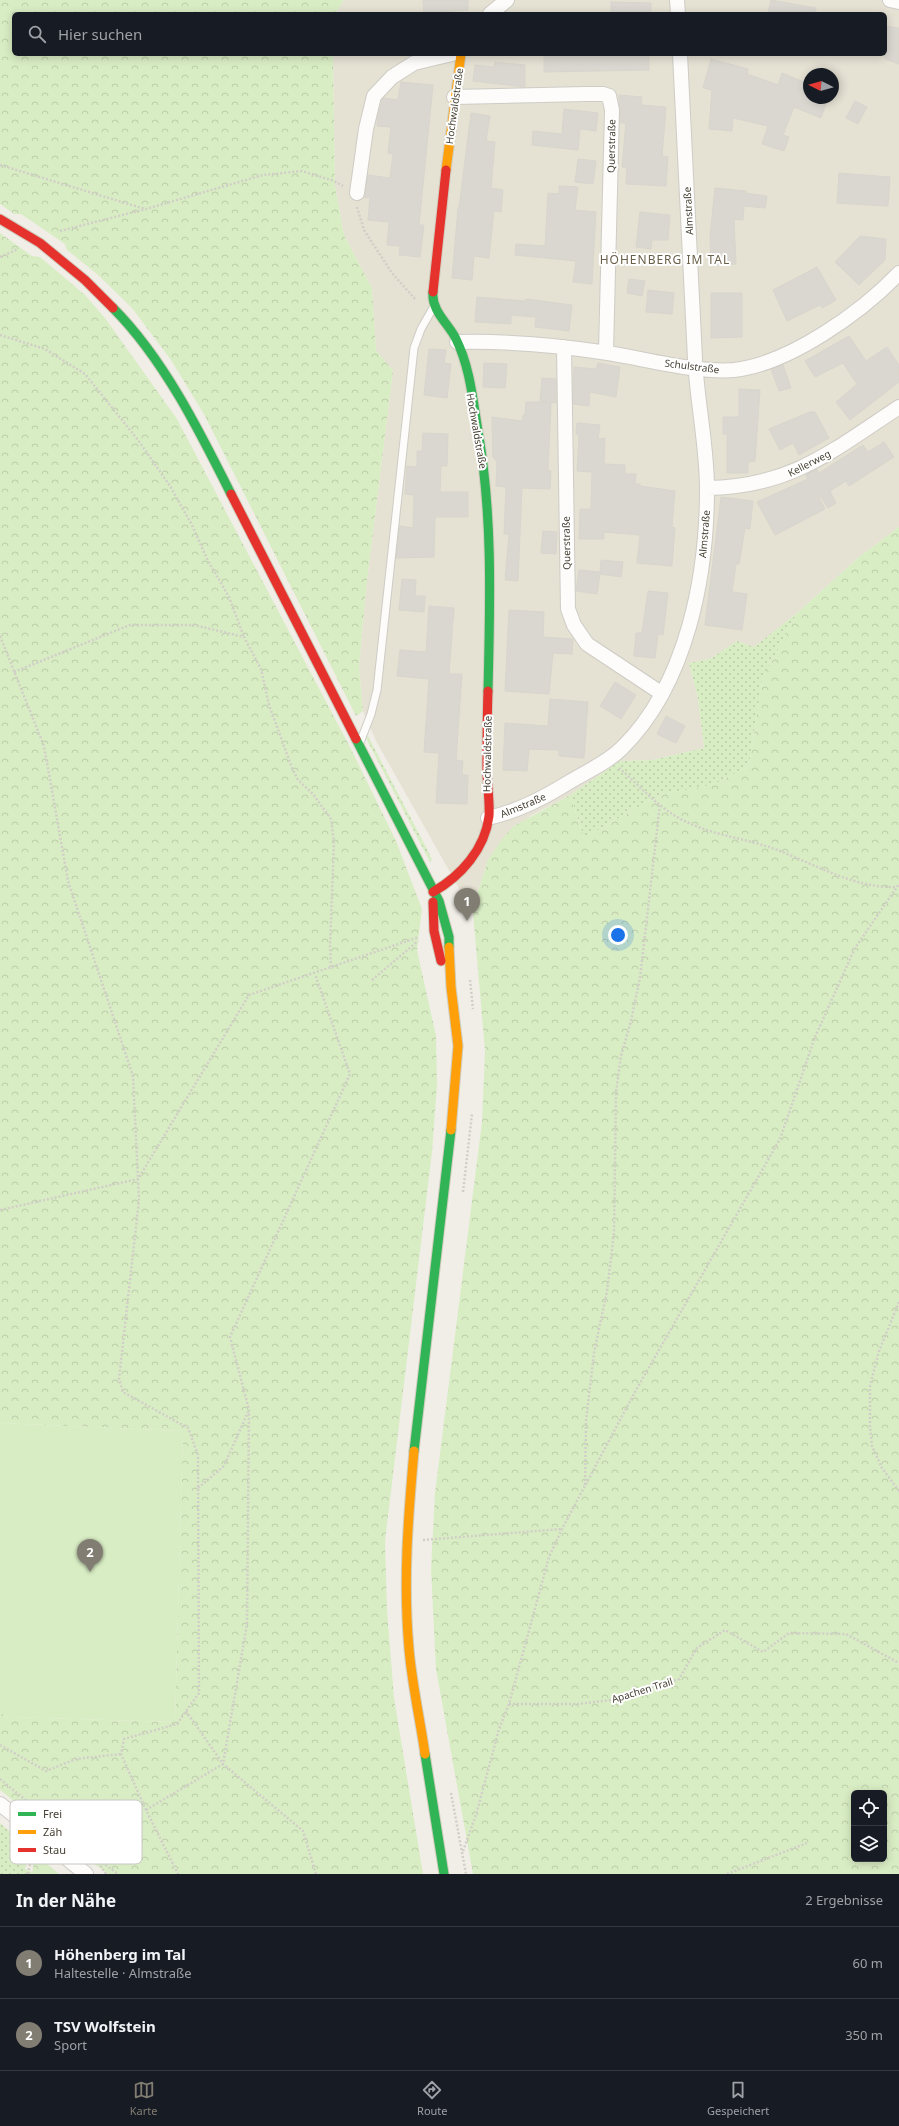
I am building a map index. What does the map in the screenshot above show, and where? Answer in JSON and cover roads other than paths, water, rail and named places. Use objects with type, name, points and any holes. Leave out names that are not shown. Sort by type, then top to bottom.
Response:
[{"type":"main road","name":"Hochwaldstraße","points":[[461,56],[454,97],[432,289],[434,306],[457,342],[470,389],[480,438],[488,519],[490,609],[486,763],[488,818]]},
{"type":"main road","points":[[0,219],[40,243],[85,280],[133,328],[186,409],[214,460],[359,744],[443,911],[448,926],[451,987],[458,1046],[456,1087],[410,1493],[406,1594],[410,1650],[444,1874]]},
{"type":"main road","name":"Almstraße","points":[[433,892],[453,881],[470,862],[488,818]]},
{"type":"main road","points":[[433,892],[434,931],[441,960],[451,987]]},
{"type":"street","points":[[492,12],[507,0]]},
{"type":"street","points":[[677,0],[678,12]]},
{"type":"street","points":[[890,0],[899,2]]},
{"type":"street","name":"Hochwaldstraße","points":[[357,193],[366,129],[374,96],[392,77],[414,63],[444,56]]},
{"type":"street","name":"Almstraße","points":[[488,818],[529,805],[608,759],[621,749],[633,736],[662,693],[681,651],[697,591],[707,488],[695,367],[680,56]]},
{"type":"street","name":"Querstraße","points":[[454,97],[586,94],[603,94],[609,96],[612,110],[606,352]]},
{"type":"street","name":"Schulstraße","points":[[457,342],[515,343],[564,347],[606,352],[695,367],[735,370],[767,362],[792,351],[849,316],[899,273]]},
{"type":"street","name":"Querstraße","points":[[564,347],[568,609],[574,625],[587,644],[662,693]]},
{"type":"street","name":"Kellerweg","points":[[707,488],[748,486],[796,471],[820,459],[899,407]]},
{"type":"street","points":[[0,1804],[10,1812]]},
{"type":"street","points":[[74,1864],[86,1874]]},
{"type":"lane","points":[[359,744],[371,714],[377,690],[414,348],[421,329],[434,306]]},
{"type":"place","name":"Höhenberg im Tal","points":[[467,921]]},
{"type":"place","name":"TSV Wolfstein","points":[[90,1572]]},
{"type":"district","name":"HÖHENBERG IM TAL","points":[[665,260]]}]
